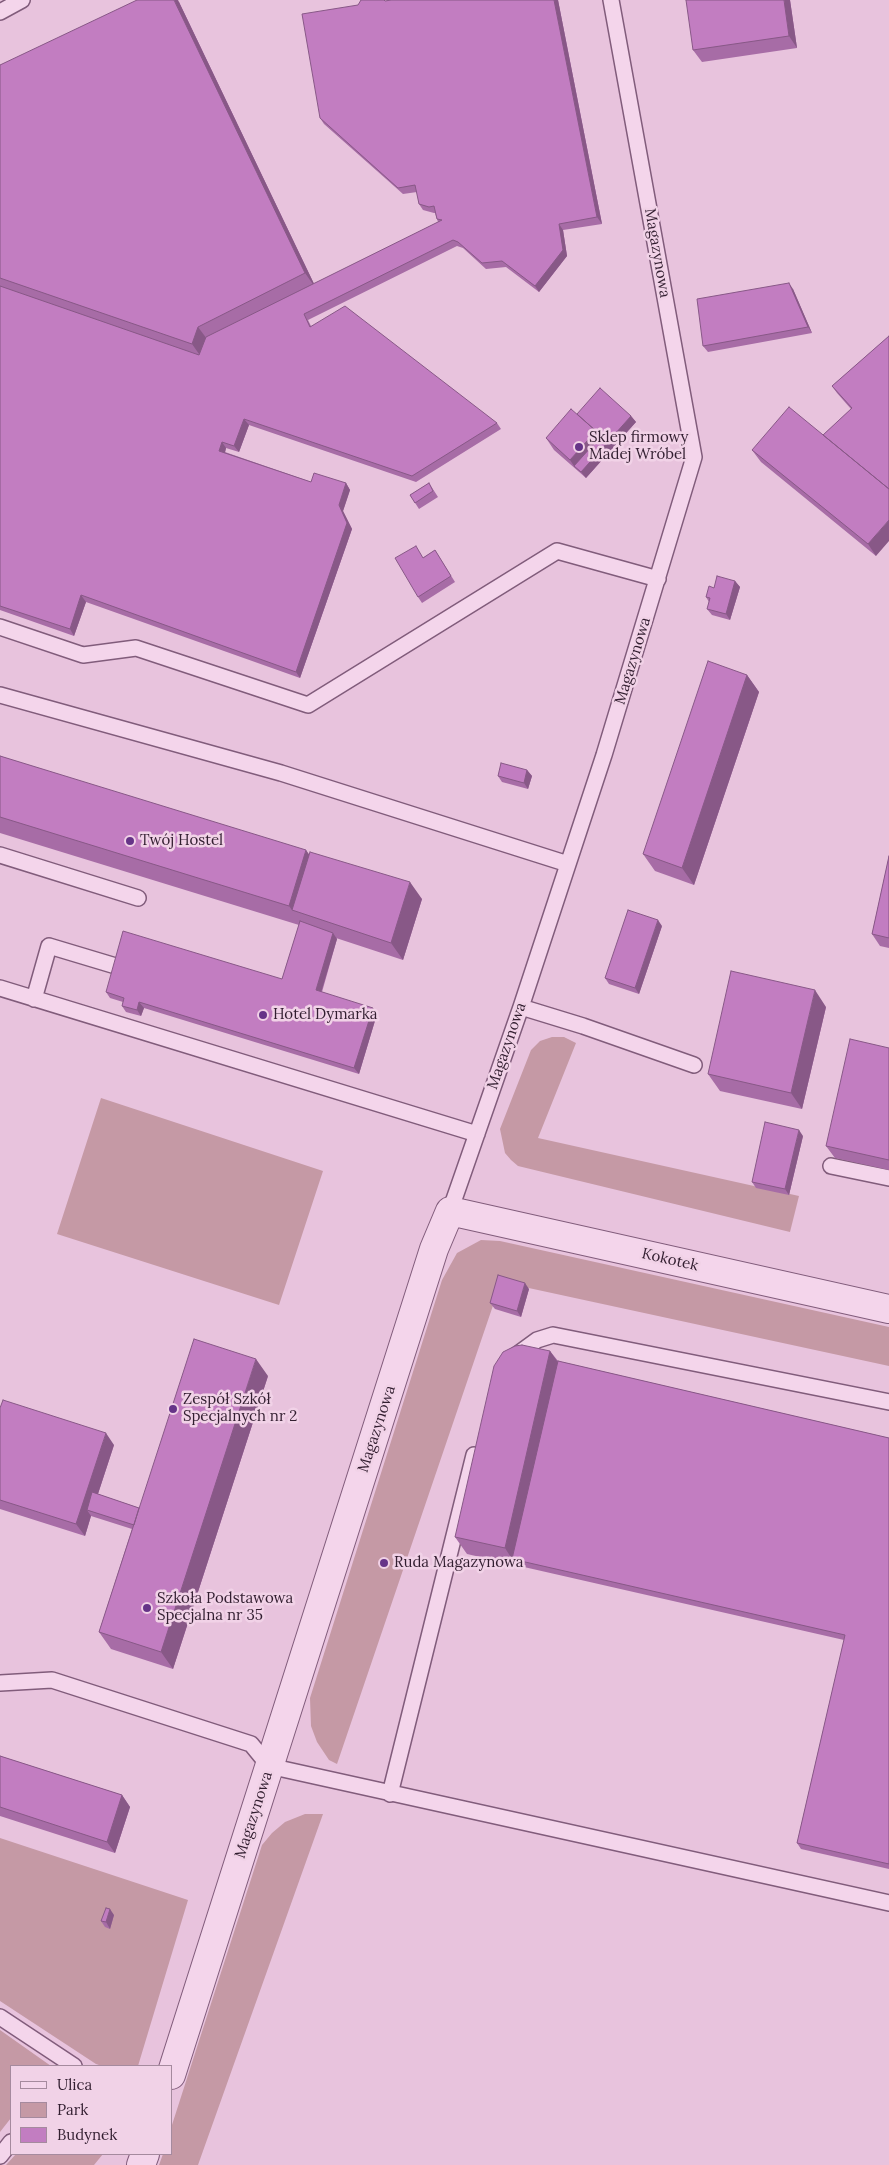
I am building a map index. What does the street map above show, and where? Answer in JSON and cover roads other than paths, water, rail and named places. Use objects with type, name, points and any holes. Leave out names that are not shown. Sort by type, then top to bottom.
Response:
[{"type":"street","name":"Kokotek","points":[[450,1211],[889,1309]]},
{"type":"street","name":"Magazynowa","points":[[172,2072],[434,1249],[450,1211]]},
{"type":"lane","points":[[0,12],[22,0]]},
{"type":"lane","name":"Magazynowa","points":[[450,1211],[521,1007],[568,864],[658,579],[694,457],[611,0]]},
{"type":"lane","points":[[0,626],[83,655],[136,648],[308,705],[557,551],[658,579]]},
{"type":"lane","points":[[1,699],[281,773],[568,864]]},
{"type":"lane","points":[[0,855],[138,898]]},
{"type":"lane","points":[[34,999],[49,946],[119,967]]},
{"type":"lane","points":[[0,988],[477,1134]]},
{"type":"lane","points":[[521,1007],[583,1026],[694,1065]]},
{"type":"lane","points":[[831,1166],[889,1178]]},
{"type":"lane","points":[[502,1369],[522,1349],[537,1340],[553,1335],[889,1402]]},
{"type":"lane","points":[[390,1794],[477,1441]]},
{"type":"lane","points":[[0,1683],[52,1680],[251,1744],[269,1766],[889,1903]]},
{"type":"lane","points":[[0,2017],[71,2065]]},
{"type":"lane","points":[[0,2156],[10,2143]]},
{"type":"place","name":"Sklep firmowy Madej Wróbel","points":[[579,447]]},
{"type":"place","name":"Twój Hostel","points":[[130,841]]},
{"type":"place","name":"Hotel Dymarka","points":[[263,1015]]},
{"type":"place","name":"Zespół Szkół Specjalnych nr 2","points":[[173,1409]]},
{"type":"place","name":"Ruda Magazynowa","points":[[384,1563]]},
{"type":"place","name":"Szkoła Podstawowa Specjalna nr 35","points":[[147,1608]]}]
